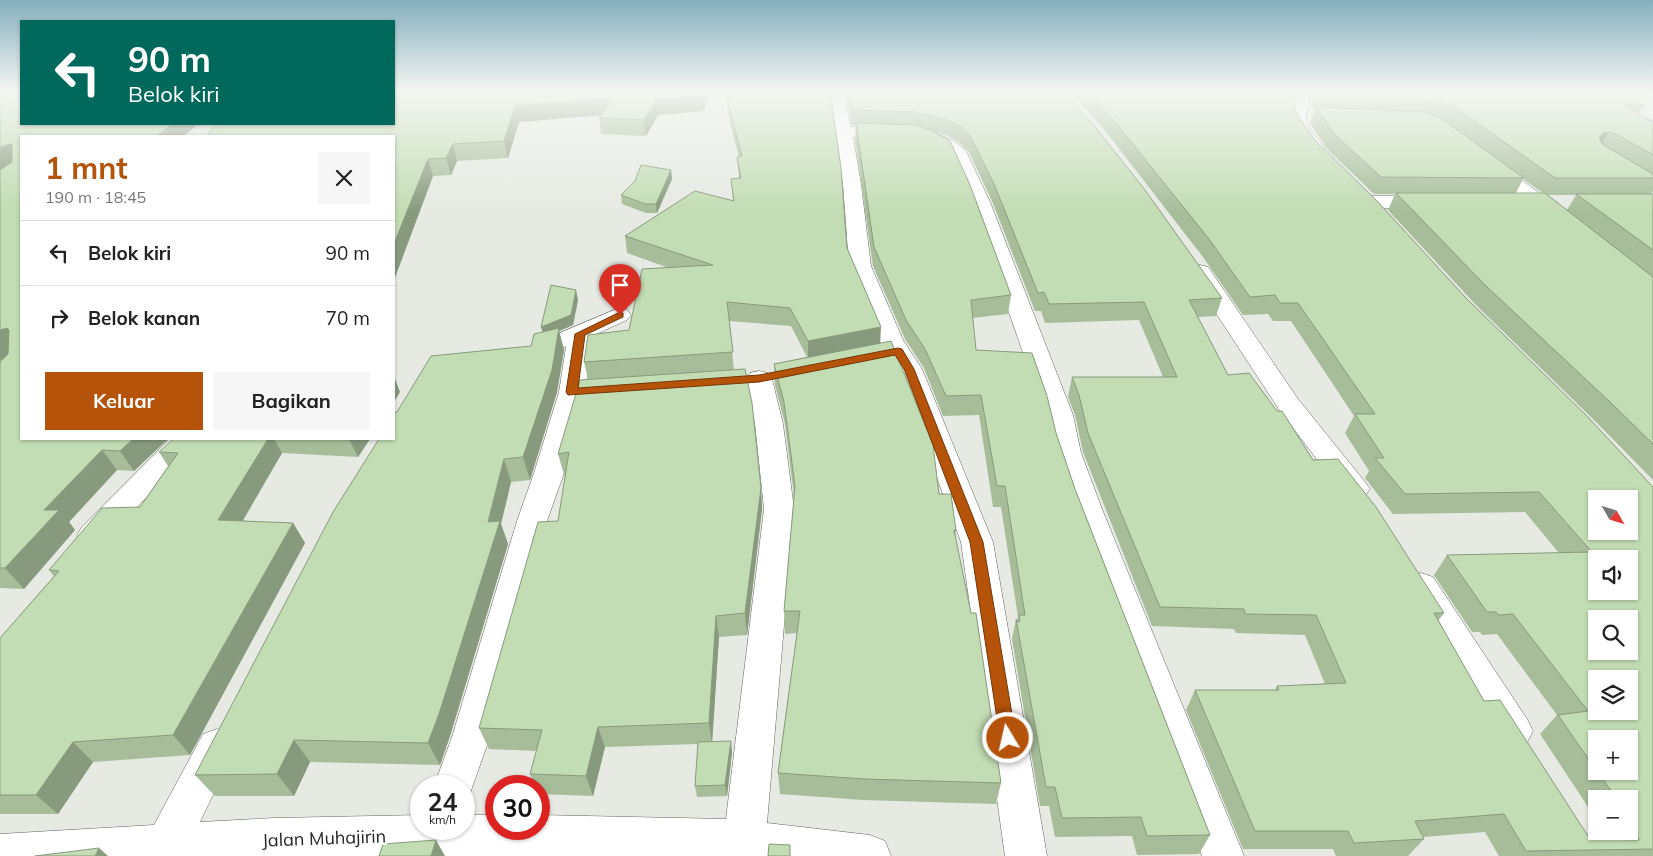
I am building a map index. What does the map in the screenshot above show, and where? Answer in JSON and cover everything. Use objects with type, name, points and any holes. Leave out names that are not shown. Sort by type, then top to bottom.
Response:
[{"type":"street","points":[[1026,856],[976,542],[909,369],[891,340],[860,266],[852,184],[843,132],[915,134],[936,140],[958,153],[980,202],[1056,406],[1067,453],[1087,509],[1223,856]]},
{"type":"street","points":[[1303,132],[1333,167]]},
{"type":"street","points":[[1473,152],[1570,226]]},
{"type":"street","points":[[1388,224],[1361,195],[1444,202]]},
{"type":"street","points":[[1511,202],[1568,202]]},
{"type":"street","points":[[1182,248],[1289,405],[1371,510]]},
{"type":"street","points":[[542,346],[580,334],[620,315]]},
{"type":"street","points":[[458,775],[471,737],[532,522],[549,473],[582,391],[580,334]]},
{"type":"street","points":[[870,357],[898,352]]},
{"type":"street","points":[[744,841],[779,509],[769,424],[759,378]]},
{"type":"street","points":[[73,558],[104,522],[185,440]]},
{"type":"street","points":[[1409,567],[1525,749]]},
{"type":"street","points":[[166,846],[229,723]]},
{"type":"street","name":"Jalan Muhajirin","points":[[475,834],[648,846],[744,841],[870,856]]},
{"type":"street","name":"Jalan Muhajirin","points":[[0,856],[166,846],[272,848],[410,835]]},
{"type":"building","points":[[0,132],[162,132],[158,135],[20,135],[20,440],[132,440],[120,451],[102,450],[44,510],[59,510],[5,568],[0,568],[0,362],[8,354],[9,330],[7,328],[0,330],[0,170],[12,162],[12,144],[0,148]]},
{"type":"building","points":[[210,132],[507,132],[504,141],[453,144],[446,158],[428,159],[395,242],[395,135],[208,135]]},
{"type":"building","points":[[736,132],[836,132],[841,168],[847,248],[881,327],[808,341],[790,308],[727,302],[733,352],[584,362],[588,335],[629,330],[642,269],[713,265],[625,236],[695,191],[734,201],[731,179],[741,178],[737,157],[742,156]]},
{"type":"building","points":[[857,132],[934,132],[950,141],[970,185],[1011,295],[971,300],[976,350],[1032,353],[1075,489],[1210,835],[1147,836],[1141,817],[1062,818],[1055,787],[1046,787],[1016,619],[1018,622],[1020,621],[1019,615],[1025,615],[1005,486],[997,486],[981,395],[946,396],[925,349],[906,320],[874,247]]},
{"type":"building","points":[[966,132],[1099,132],[1145,190],[1222,298],[1189,300],[1228,375],[1249,373],[1277,411],[1282,411],[1313,460],[1338,459],[1376,507],[1444,613],[1434,613],[1484,701],[1500,700],[1588,836],[1588,840],[1639,840],[1638,790],[1611,790],[1603,780],[1638,780],[1638,730],[1588,730],[1588,758],[1558,715],[1588,711],[1513,614],[1498,615],[1496,612],[1487,612],[1447,555],[1588,552],[1588,600],[1638,600],[1638,550],[1590,550],[1539,492],[1405,494],[1375,458],[1384,458],[1355,414],[1375,414],[1298,303],[1280,303],[1275,295],[1250,297],[1209,239],[1123,132],[1309,132],[1378,202],[1466,298],[1587,416],[1653,487],[1653,849],[1526,851],[1504,814],[1415,821],[1424,839],[1354,843],[1348,831],[1255,831],[1195,690],[1279,690],[1277,686],[1346,683],[1316,615],[1245,614],[1244,609],[1160,607],[1088,433],[1079,395],[1072,377],[1177,377],[1144,302],[1049,304],[1044,292],[1038,293],[994,184],[970,136]]},
{"type":"building","points":[[1333,132],[1460,132],[1524,178],[1381,177]]},
{"type":"building","points":[[1490,132],[1653,132],[1653,155],[1616,134],[1603,133],[1599,138],[1602,144],[1653,174],[1653,178],[1555,178]]},
{"type":"building","points":[[641,165],[671,170],[656,204],[645,204],[621,195],[635,181]]},
{"type":"building","points":[[1396,193],[1545,193],[1653,277],[1653,444],[1485,285]]},
{"type":"building","points":[[1576,194],[1653,194],[1653,250]]},
{"type":"building","points":[[551,285],[576,290],[571,315],[541,327]]},
{"type":"building","points":[[559,328],[552,370],[523,457],[504,459],[488,522],[500,521],[439,714],[428,743],[294,740],[277,774],[195,775],[333,512],[378,440],[395,440],[395,413],[431,356],[531,346],[534,334]]},
{"type":"building","points":[[891,341],[933,445],[939,494],[951,494],[956,530],[954,530],[971,613],[976,613],[1001,783],[864,779],[778,773],[800,611],[784,611],[795,486],[784,402],[774,364]]},
{"type":"building","points":[[745,369],[752,403],[761,488],[745,613],[716,616],[709,723],[598,727],[586,776],[530,774],[542,730],[479,728],[538,522],[558,521],[569,452],[558,454],[580,380]]},
{"type":"building","points":[[172,440],[267,440],[218,520],[293,523],[173,735],[73,742],[36,795],[0,795],[0,638],[59,571],[49,570],[102,508],[140,507],[178,453],[159,452]]},
{"type":"building","points":[[731,741],[725,785],[695,786],[698,742]]},
{"type":"building","points":[[436,840],[431,856],[379,856],[383,844]]},
{"type":"building","points":[[769,844],[790,845],[790,856],[768,856]]},
{"type":"building","points":[[99,848],[95,856],[35,856]]},
{"type":"route","points":[[620,315],[580,334],[572,392],[759,379],[898,352],[909,369],[976,542],[1008,738]]}]
